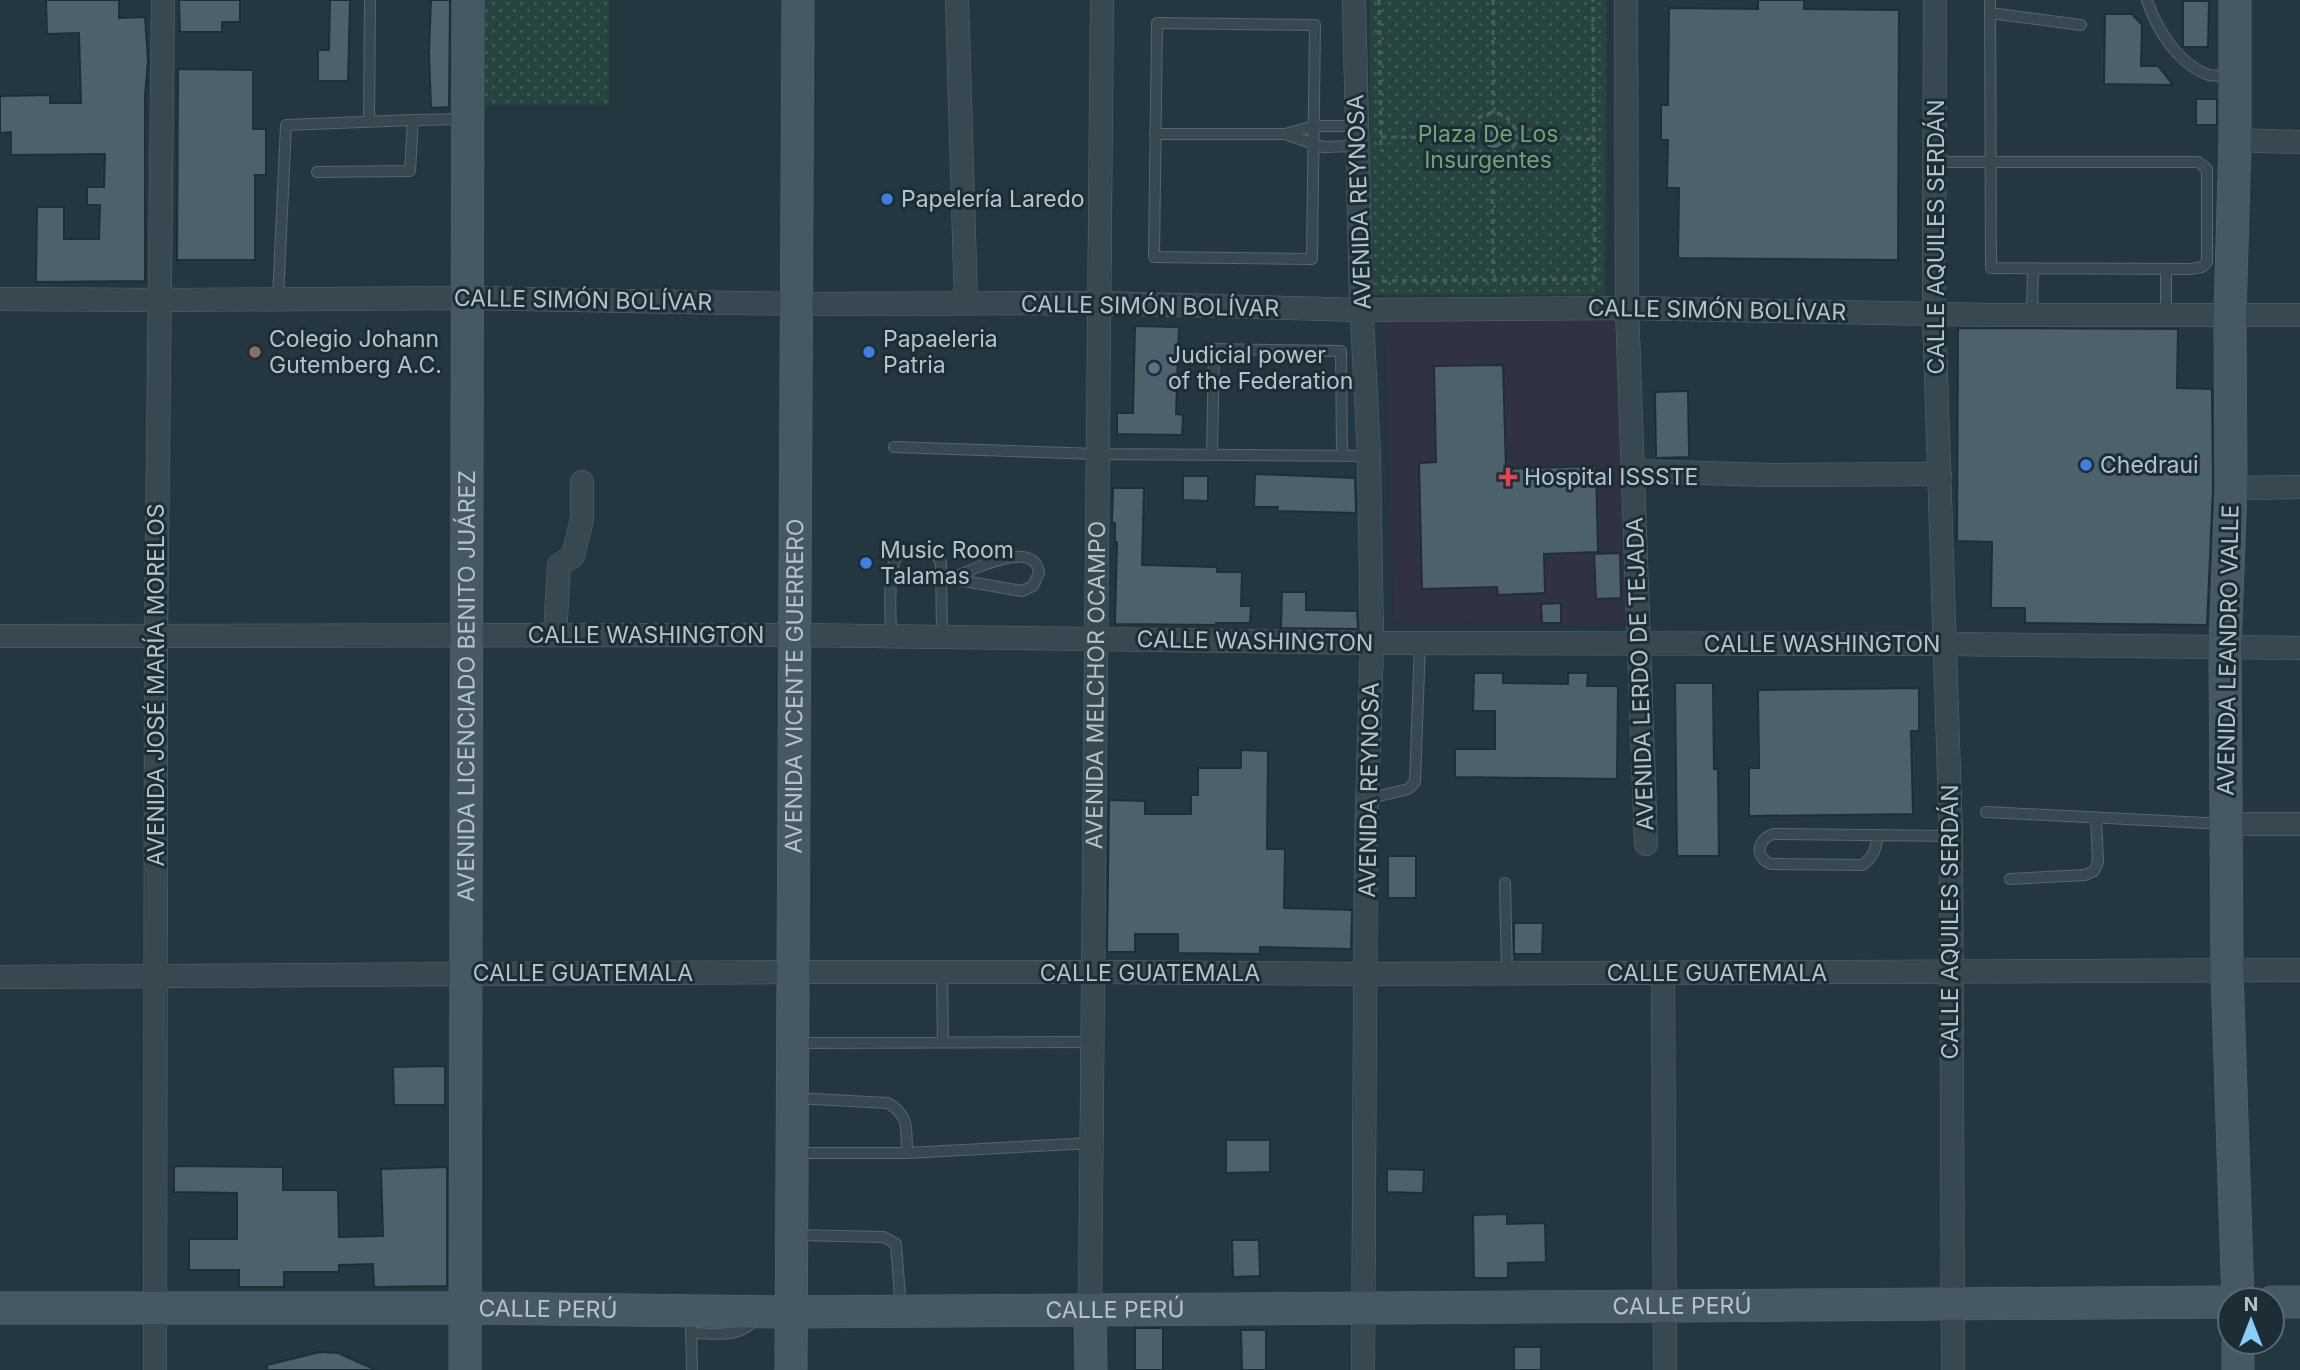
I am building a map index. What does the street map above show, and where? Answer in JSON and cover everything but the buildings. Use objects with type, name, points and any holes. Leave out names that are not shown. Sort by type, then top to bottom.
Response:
[{"type":"main road","name":"AVENIDA LICENCIADO BENITO JUÁREZ","points":[[465,1370],[468,0]]},
{"type":"main road","name":"AVENIDA VICENTE GUERRERO","points":[[791,1370],[776,1311],[792,1235],[799,0]]},
{"type":"main road","name":"AVENIDA LEANDRO VALLE","points":[[2235,0],[2235,140],[2219,205],[2230,315],[2231,488],[2225,647],[2227,971],[2238,1286]]},
{"type":"main road","name":"CALLE PERÚ","points":[[0,1308],[465,1308],[691,1322],[776,1311],[2216,1302]]},
{"type":"main road","name":"AVENIDA MELCHOR OCAMPO","points":[[1090,1310],[1091,1370]]},
{"type":"street","name":"AVENIDA JOSÉ MARÍA MORELOS","points":[[155,1370],[156,636],[163,0]]},
{"type":"street","points":[[957,0],[966,303]]},
{"type":"street","name":"AVENIDA MELCHOR OCAMPO","points":[[1090,1310],[1102,0]]},
{"type":"street","name":"AVENIDA REYNOSA","points":[[1354,0],[1356,136],[1369,456],[1372,643],[1367,799],[1363,1370]]},
{"type":"street","name":"AVENIDA LERDO DE TEJADA","points":[[1626,0],[1627,308],[1646,844]]},
{"type":"street","name":"CALLE AQUILES SERDÁN","points":[[1934,0],[1934,314],[1951,836],[1953,1370]]},
{"type":"street","points":[[2235,140],[2300,142]]},
{"type":"street","name":"CALLE SIMÓN BOLÍVAR","points":[[0,299],[467,298],[797,304],[1099,303],[1362,310],[1627,308],[2032,315],[2300,314]]},
{"type":"street","points":[[1634,471],[1770,475],[1940,474]]},
{"type":"street","points":[[555,635],[559,565],[573,556],[582,519],[582,482]]},
{"type":"street","points":[[2231,488],[2300,487]]},
{"type":"street","name":"CALLE WASHINGTON","points":[[0,636],[795,635],[1372,643],[2300,648]]},
{"type":"street","points":[[2226,824],[2300,824]]},
{"type":"street","name":"CALLE GUATEMALA","points":[[0,977],[793,972],[1367,974],[2300,970]]},
{"type":"street","points":[[1663,972],[1665,1370]]},
{"type":"lane","points":[[369,122],[370,0]]},
{"type":"lane","points":[[1935,162],[1990,162],[2198,162],[2207,169],[2219,205],[2207,262],[2202,267],[2191,269],[1991,268],[1990,162],[1990,0]]},
{"type":"lane","points":[[2147,0],[2154,21],[2179,56],[2211,76],[2235,75]]},
{"type":"lane","points":[[1990,13],[2081,25]]},
{"type":"lane","points":[[1157,23],[1315,25],[1312,259],[1154,257],[1155,134],[1157,23]]},
{"type":"lane","points":[[278,299],[286,125],[468,119]]},
{"type":"lane","points":[[317,172],[410,171],[413,120]]},
{"type":"lane","points":[[1155,134],[1284,134],[1314,126],[1356,136]]},
{"type":"lane","points":[[1284,134],[1324,147],[1356,136]]},
{"type":"lane","points":[[2032,315],[2033,268]]},
{"type":"lane","points":[[2165,315],[2166,269]]},
{"type":"lane","points":[[1212,455],[1214,349],[1341,351],[1342,456]]},
{"type":"lane","points":[[894,447],[1098,454],[1369,456]]},
{"type":"lane","points":[[891,636],[892,573],[895,559],[902,553],[917,549],[935,553],[947,578],[942,637]]},
{"type":"lane","points":[[1008,556],[1028,558],[1035,563],[1039,573],[1033,586],[1022,591],[947,578],[1008,556]]},
{"type":"lane","points":[[1367,799],[1408,789],[1415,782],[1420,643]]},
{"type":"lane","points":[[1986,812],[2226,824]]},
{"type":"lane","points":[[2010,879],[2085,876],[2094,871],[2098,862],[2096,817]]},
{"type":"lane","points":[[1878,835],[1870,861],[1862,865],[1771,864],[1760,856],[1761,842],[1765,837],[1774,834],[1878,835],[1951,836]]},
{"type":"lane","points":[[1505,883],[1507,973]]},
{"type":"lane","points":[[942,972],[943,1042]]},
{"type":"lane","points":[[792,1042],[1093,1042]]},
{"type":"lane","points":[[792,1098],[888,1103],[899,1110],[905,1120],[907,1153]]},
{"type":"lane","points":[[792,1153],[907,1153],[1092,1143]]},
{"type":"lane","points":[[792,1235],[884,1237],[896,1244],[901,1311]]},
{"type":"lane","points":[[691,1322],[692,1370]]},
{"type":"path","points":[[1379,0],[1381,163]]},
{"type":"path","points":[[1493,0],[1493,113]]},
{"type":"path","points":[[1382,281],[1595,279],[1593,0]]},
{"type":"path","points":[[1493,113],[1505,116],[1511,121],[1516,138],[1511,151],[1505,157],[1492,159],[1482,157],[1475,151],[1470,138],[1475,121],[1493,113]]},
{"type":"path","points":[[1381,137],[1470,138]]},
{"type":"path","points":[[1516,138],[1594,139]]},
{"type":"path","points":[[1492,159],[1493,280]]},
{"type":"shaded area","name":"Hospital ISSSTE","points":[[1384,320],[1616,322],[1621,326],[1630,625],[1394,622]]},
{"type":"green space","points":[[480,0],[609,0],[609,105],[480,105]]},
{"type":"green space","name":"Plaza De Los Insurgentes","points":[[1370,0],[1606,0],[1605,295],[1370,295]]},
{"type":"place","name":"Papelería Laredo","points":[[887,199]]},
{"type":"place","name":"Colegio Johann Gutemberg A.C.","points":[[255,352]]},
{"type":"place","name":"Papaeleria Patria","points":[[869,352]]},
{"type":"place","name":"Judicial power of the Federation","points":[[1154,368]]},
{"type":"place","name":"Chedraui","points":[[2086,465]]},
{"type":"place","name":"Hospital ISSSTE","points":[[1508,477]]},
{"type":"place","name":"Music Room Talamas","points":[[866,563]]}]
